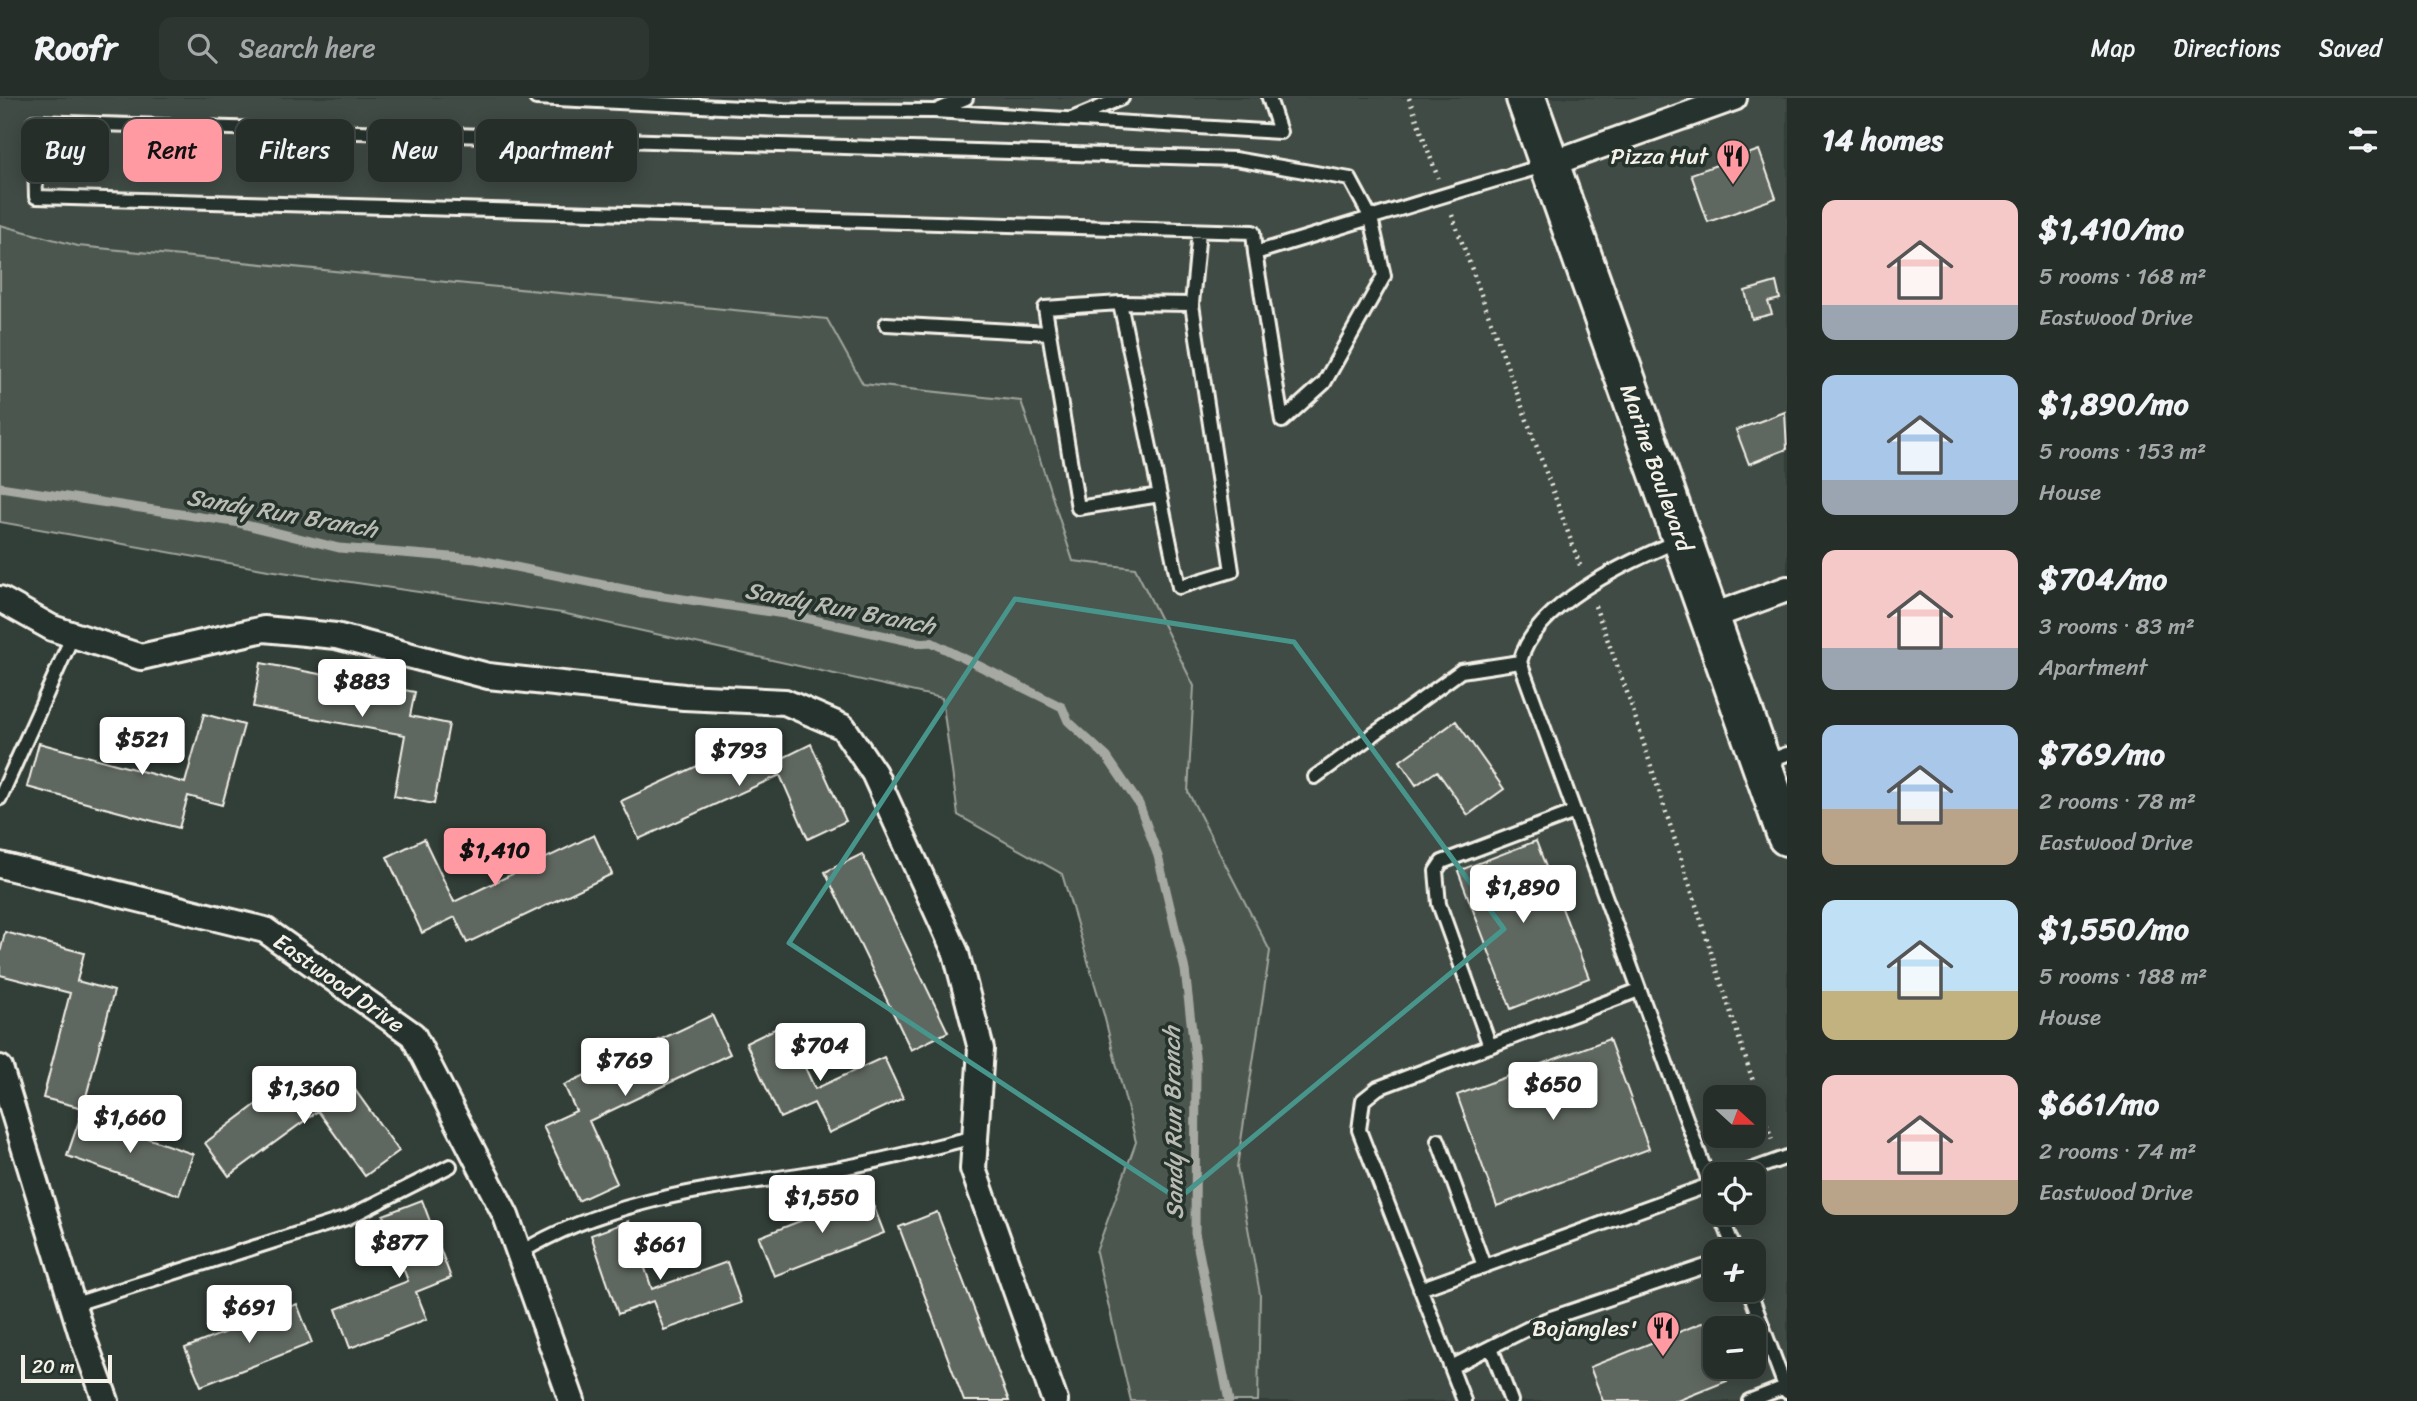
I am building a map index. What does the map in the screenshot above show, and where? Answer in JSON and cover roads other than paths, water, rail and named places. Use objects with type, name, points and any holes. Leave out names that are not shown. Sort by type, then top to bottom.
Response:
[{"type":"main road","name":"Marine Boulevard","points":[[1526,98],[1710,617],[1774,759],[1787,836]]},
{"type":"street","points":[[1550,164],[1734,98]]},
{"type":"street","points":[[1710,617],[1787,589]]},
{"type":"street","points":[[0,598],[52,628],[141,657],[264,629],[336,636],[488,676],[684,696],[785,702],[842,727],[874,773],[957,953],[981,1049],[973,1169],[1055,1401]]},
{"type":"street","name":"Eastwood Drive","points":[[0,865],[265,930],[413,1035],[506,1216],[572,1401]]},
{"type":"street","points":[[0,1068],[72,1305],[106,1401]]},
{"type":"lane","points":[[536,98],[782,104],[1280,132],[1269,98]]},
{"type":"lane","points":[[934,111],[966,98]]},
{"type":"lane","points":[[1070,120],[1122,98]]},
{"type":"lane","points":[[34,122],[1235,159],[1350,179],[1371,218],[1384,276],[1324,383],[1282,421],[1253,232],[36,197],[34,122]]},
{"type":"lane","points":[[1255,253],[1550,164]]},
{"type":"lane","points":[[1120,303],[1179,587],[1232,571],[1192,304],[1199,231]]},
{"type":"lane","points":[[1160,495],[1078,508],[1045,308],[1120,303],[1192,304]]},
{"type":"lane","points":[[886,324],[1050,333]]},
{"type":"lane","points":[[1682,538],[1630,562],[1548,615],[1524,644],[1520,662],[1704,1162]]},
{"type":"lane","points":[[0,798],[73,635]]},
{"type":"lane","points":[[1315,777],[1461,671],[1520,662]]},
{"type":"lane","points":[[1490,1046],[1439,904],[1436,872],[1442,862],[1575,812]]},
{"type":"lane","points":[[1464,1401],[1359,1130],[1363,1100],[1378,1088],[1639,990]]},
{"type":"lane","points":[[520,1253],[540,1240],[596,1217],[707,1188],[838,1169],[975,1137]]},
{"type":"lane","points":[[1438,1140],[1484,1266]]},
{"type":"lane","points":[[1766,1165],[1783,1159]]},
{"type":"lane","points":[[72,1305],[347,1218],[450,1166]]},
{"type":"lane","points":[[1420,1289],[1703,1187]]},
{"type":"lane","points":[[1451,1367],[1545,1320],[1703,1267]]},
{"type":"lane","points":[[1749,1401],[1786,1390],[1753,1302]]},
{"type":"lane","points":[[1491,1347],[1511,1401]]},
{"type":"waterway","name":"Sandy Run Branch","points":[[0,487],[234,522],[339,548],[476,559],[643,593],[791,615],[918,643],[931,642],[1062,707],[1068,721],[1107,757],[1139,804],[1158,856],[1185,970],[1196,1065],[1195,1233],[1229,1401]]},
{"type":"place","name":"Pizza Hut","points":[[1733,186]]},
{"type":"place","name":"Bojangles'","points":[[1663,1358]]}]
